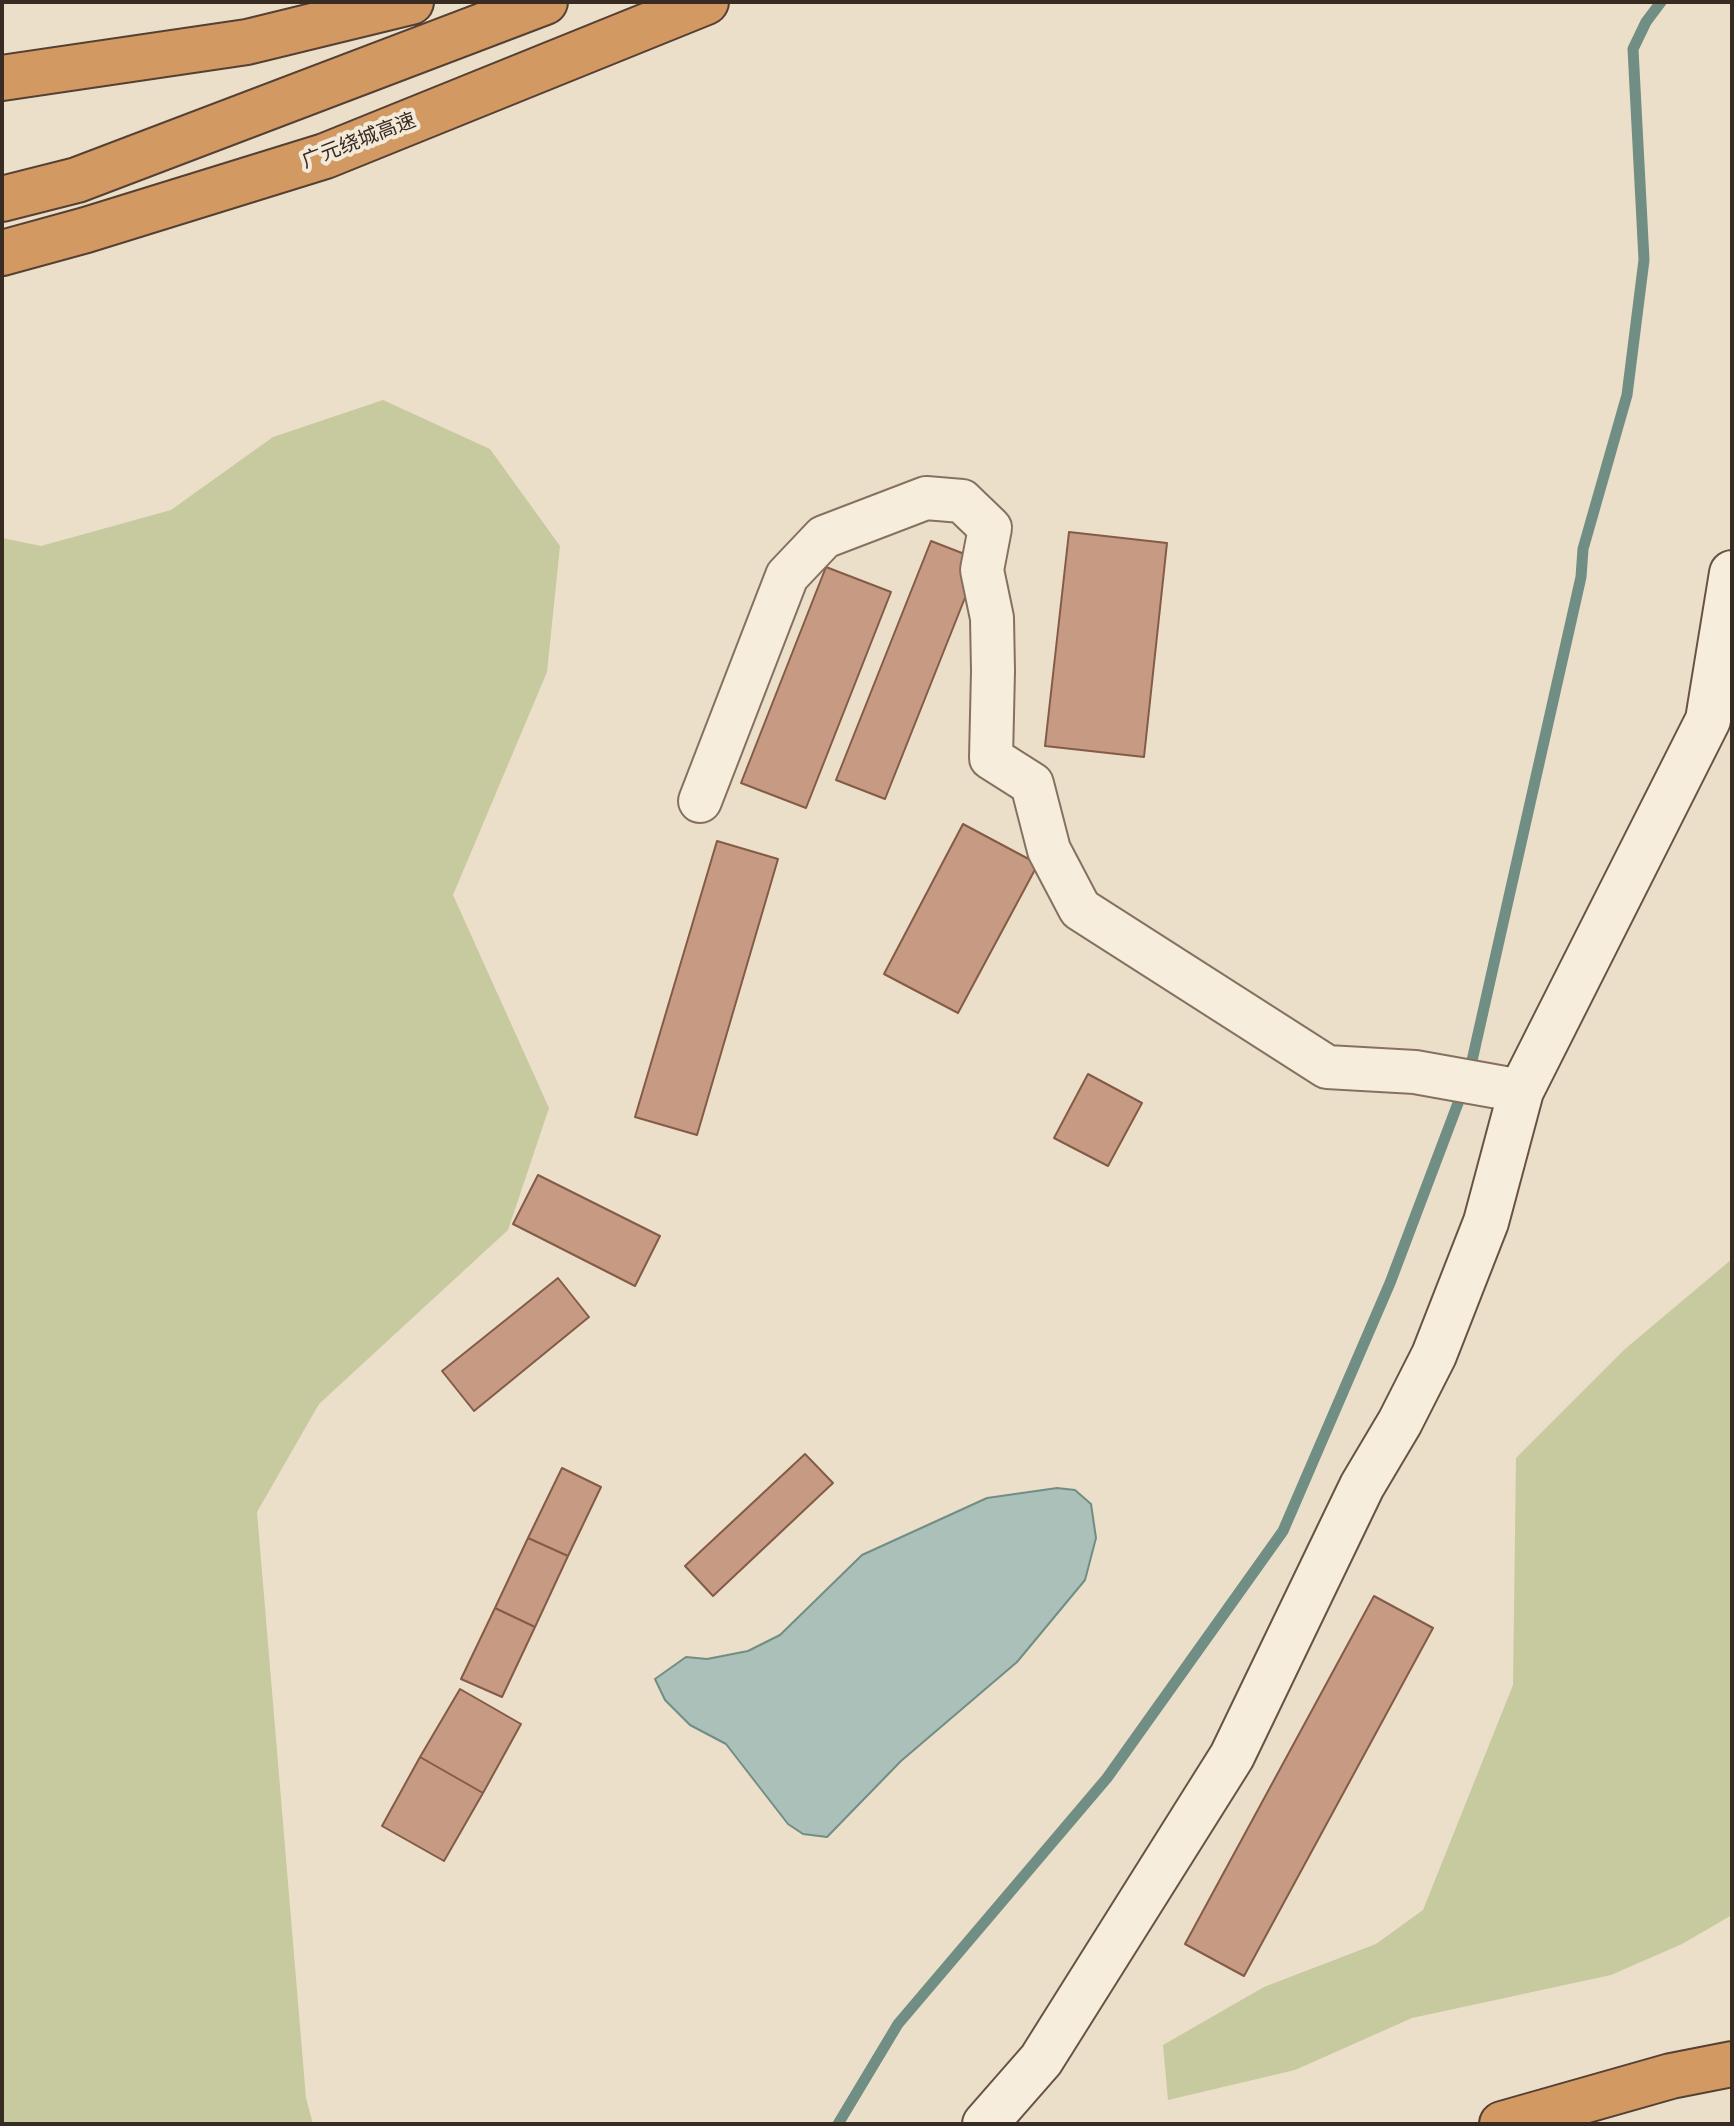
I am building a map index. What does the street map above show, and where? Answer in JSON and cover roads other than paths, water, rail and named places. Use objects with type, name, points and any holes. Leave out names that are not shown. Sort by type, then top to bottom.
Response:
[{"type":"highway","points":[[2,78],[247,42],[411,2]]},
{"type":"highway","points":[[2,199],[77,180],[545,2]]},
{"type":"highway","name":"广元绕城高速","points":[[2,253],[325,156],[706,2]]},
{"type":"highway","points":[[1502,2124],[1671,2076],[1732,2064]]},
{"type":"street","points":[[700,801],[787,576],[824,537],[926,498],[962,501],[990,528],[982,570],[992,618],[991,758],[1032,784],[1049,850],[1080,909],[1327,1067],[1415,1072],[1512,1089]]},
{"type":"street","points":[[985,2124],[1041,2060],[1232,1756],[1362,1486],[1400,1422],[1434,1355],[1486,1222],[1512,1089],[1708,720],[1732,573]]},
{"type":"water","points":[[1057,1488],[1075,1490],[1091,1504],[1096,1538],[1085,1580],[1017,1662],[901,1761],[827,1837],[803,1834],[788,1824],[726,1744],[690,1725],[665,1700],[655,1679],[686,1657],[707,1659],[748,1651],[780,1635],[862,1555],[987,1498]]},
{"type":"waterway","points":[[1469,1074],[1581,577],[1583,549],[1627,395],[1644,260],[1633,49],[1646,22],[1661,2]]},
{"type":"waterway","points":[[838,2124],[898,2024],[1107,1778],[1283,1531],[1390,1283],[1463,1090]]}]
